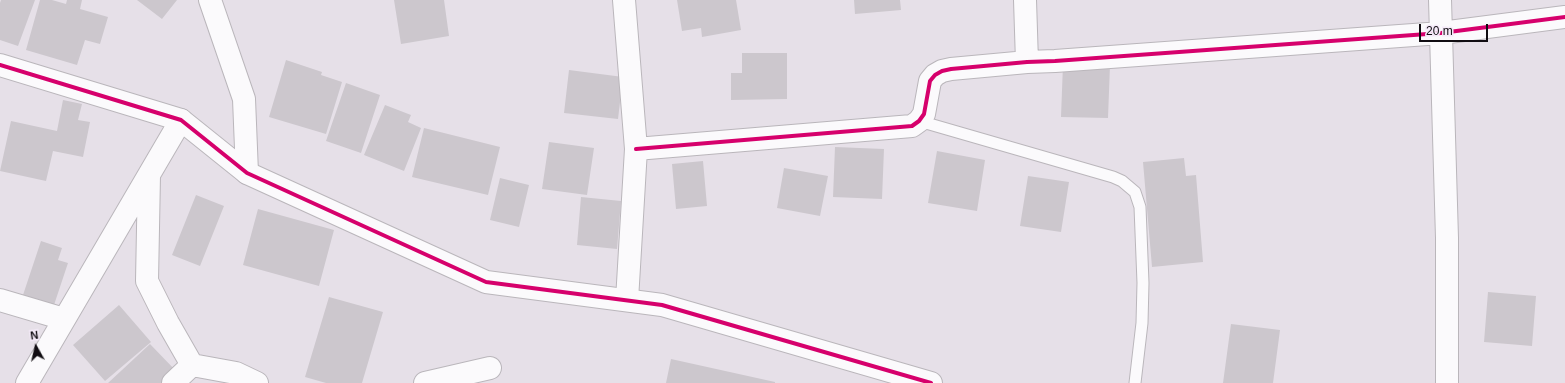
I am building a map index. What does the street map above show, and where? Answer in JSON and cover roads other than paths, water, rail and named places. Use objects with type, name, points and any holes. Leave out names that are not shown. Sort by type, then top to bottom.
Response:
[{"type":"street","points":[[210,0],[244,99],[247,173]]},
{"type":"street","points":[[624,0],[636,149],[627,300]]},
{"type":"street","points":[[1025,0],[1027,62]]},
{"type":"street","points":[[1440,0],[1447,238],[1447,383]]},
{"type":"street","points":[[636,149],[912,126],[920,121],[924,114],[930,81],[935,75],[942,71],[1027,62],[1441,33],[1565,17]]},
{"type":"street","points":[[0,65],[180,120],[247,173],[486,282],[662,305],[932,383]]},
{"type":"street","points":[[27,383],[180,120]]},
{"type":"street","points":[[149,174],[147,281],[168,323],[192,365],[236,373],[257,383]]},
{"type":"street","points":[[0,300],[64,319]]},
{"type":"street","points":[[173,383],[192,365]]},
{"type":"street","points":[[425,383],[490,368]]},
{"type":"lane","points":[[920,121],[1113,177],[1122,181],[1135,192],[1140,207],[1143,283],[1142,323],[1135,383]]}]
